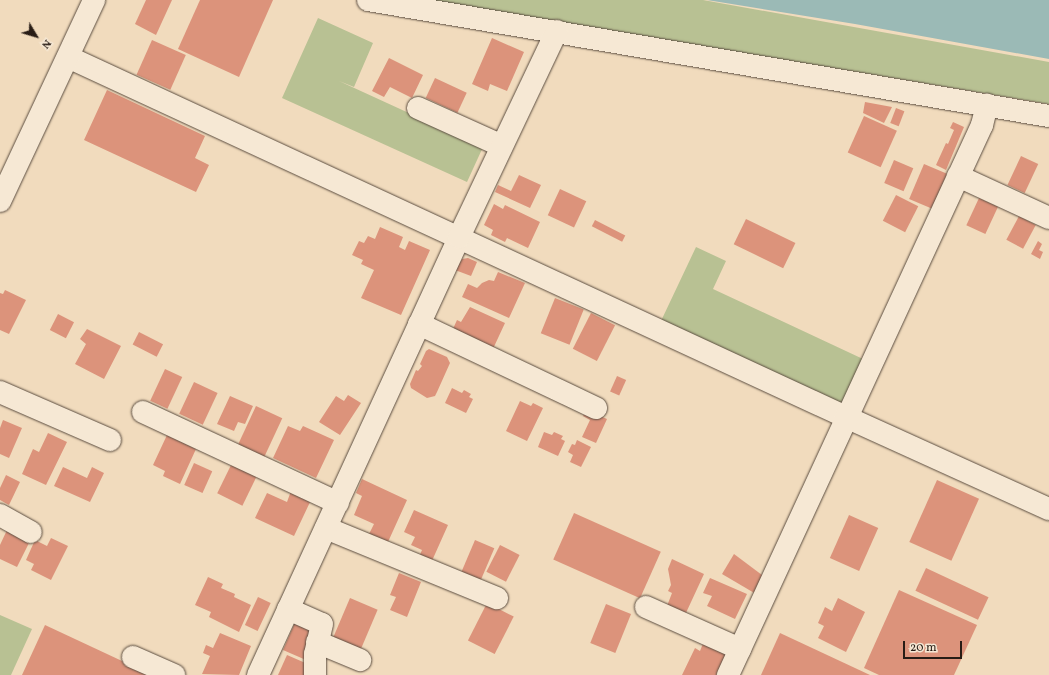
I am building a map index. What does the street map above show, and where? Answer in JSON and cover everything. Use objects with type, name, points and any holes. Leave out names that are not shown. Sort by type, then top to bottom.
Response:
[{"type":"street","points":[[0,201],[94,0]]},
{"type":"street","points":[[368,0],[1049,116]]},
{"type":"street","points":[[258,675],[459,237],[557,31]]},
{"type":"street","points":[[68,57],[846,417],[1049,509]]},
{"type":"street","points":[[728,675],[982,125],[987,105]]},
{"type":"street","points":[[418,108],[502,146]]},
{"type":"street","points":[[958,176],[1049,218]]},
{"type":"street","points":[[419,324],[596,408]]},
{"type":"street","points":[[0,392],[110,440]]},
{"type":"street","points":[[143,412],[338,503]]},
{"type":"street","points":[[0,515],[31,532]]},
{"type":"street","points":[[326,528],[497,598]]},
{"type":"street","points":[[646,607],[740,648]]},
{"type":"street","points":[[288,609],[322,624],[314,654],[314,675]]},
{"type":"street","points":[[318,642],[360,660]]},
{"type":"street","points":[[133,657],[174,675]]},
{"type":"green space","points":[[424,0],[703,0],[1049,62],[1049,104]]},
{"type":"green space","points":[[318,18],[373,43],[354,87],[339,81],[483,147],[467,182],[282,98]]},
{"type":"green space","points":[[696,247],[726,261],[713,289],[863,359],[841,405],[661,321]]},
{"type":"green space","points":[[0,615],[32,629],[11,675],[0,675]]},
{"type":"water","points":[[707,0],[1049,0],[1049,59],[855,24]]},
{"type":"building","points":[[146,0],[172,0],[156,35],[135,24]]},
{"type":"building","points":[[200,0],[273,0],[239,77],[178,49]]},
{"type":"building","points":[[492,38],[524,52],[507,91],[490,84],[488,91],[472,84]]},
{"type":"building","points":[[152,40],[186,55],[170,90],[137,75]]},
{"type":"building","points":[[389,58],[423,75],[412,98],[390,87],[384,97],[372,91]]},
{"type":"building","points":[[435,78],[467,93],[457,113],[426,98]]},
{"type":"building","points":[[107,90],[205,136],[195,158],[209,165],[196,192],[84,140]]},
{"type":"building","points":[[865,102],[892,107],[884,123],[863,113]]},
{"type":"building","points":[[896,108],[904,111],[899,126],[890,123]]},
{"type":"building","points":[[864,116],[897,131],[881,167],[848,153]]},
{"type":"building","points":[[953,122],[964,127],[946,170],[936,165],[954,130],[950,128]]},
{"type":"building","points":[[1021,156],[1038,164],[1025,193],[1007,185]]},
{"type":"building","points":[[894,160],[913,168],[904,191],[884,183]]},
{"type":"building","points":[[924,164],[947,174],[932,209],[909,199]]},
{"type":"building","points":[[519,175],[541,185],[530,208],[495,192],[498,185],[511,191]]},
{"type":"building","points":[[560,189],[586,201],[574,228],[548,215]]},
{"type":"building","points":[[896,195],[918,206],[905,232],[883,221]]},
{"type":"building","points":[[979,198],[998,207],[985,234],[966,225]]},
{"type":"building","points":[[494,204],[503,209],[505,205],[540,222],[528,248],[507,238],[505,242],[491,235],[493,230],[484,225]]},
{"type":"building","points":[[1019,216],[1036,225],[1023,249],[1006,240]]},
{"type":"building","points":[[746,219],[795,243],[783,268],[734,244]]},
{"type":"building","points":[[595,220],[625,235],[622,242],[592,226]]},
{"type":"building","points":[[380,227],[403,237],[399,247],[405,250],[409,241],[430,250],[401,315],[361,298],[374,270],[361,264],[363,260],[352,255],[359,241],[364,243],[368,236],[375,239]]},
{"type":"building","points":[[1038,241],[1042,244],[1039,250],[1043,252],[1040,259],[1031,254]]},
{"type":"building","points":[[468,258],[477,262],[471,276],[455,270],[462,259]]},
{"type":"building","points":[[498,272],[525,283],[509,318],[462,297],[468,284],[477,288],[482,283],[489,280],[494,281]]},
{"type":"building","points":[[5,290],[26,300],[9,334],[0,330],[0,293],[3,294]]},
{"type":"building","points":[[555,298],[584,310],[570,345],[541,333]]},
{"type":"building","points":[[470,307],[505,323],[492,351],[452,331],[457,320],[461,322]]},
{"type":"building","points":[[591,313],[615,325],[597,361],[573,349]]},
{"type":"building","points":[[58,314],[74,322],[66,338],[50,330]]},
{"type":"building","points":[[87,329],[121,346],[104,379],[75,364],[86,344],[80,339]]},
{"type":"building","points":[[139,332],[163,344],[157,357],[133,344]]},
{"type":"building","points":[[429,349],[447,357],[450,363],[435,396],[427,398],[411,388],[410,384],[416,370],[418,371],[422,366],[420,364],[426,351]]},
{"type":"building","points":[[165,369],[182,377],[167,409],[150,401]]},
{"type":"building","points":[[617,376],[626,380],[619,396],[610,392]]},
{"type":"building","points":[[194,382],[218,393],[203,425],[179,414]]},
{"type":"building","points":[[452,388],[462,393],[464,390],[471,394],[469,397],[473,399],[466,413],[445,403]]},
{"type":"building","points":[[348,395],[361,403],[340,435],[319,422],[336,396],[344,401]]},
{"type":"building","points":[[230,396],[253,406],[245,424],[238,422],[234,431],[217,424]]},
{"type":"building","points":[[520,401],[531,406],[533,403],[543,408],[527,441],[506,431]]},
{"type":"building","points":[[256,406],[282,418],[263,460],[237,448]]},
{"type":"building","points":[[586,410],[607,419],[596,443],[582,437],[590,420],[583,416]]},
{"type":"building","points":[[3,420],[22,428],[9,458],[0,454],[0,428]]},
{"type":"building","points":[[288,426],[300,431],[303,426],[334,440],[316,478],[273,458]]},
{"type":"building","points":[[544,432],[552,435],[554,432],[563,436],[561,439],[565,441],[558,456],[538,447]]},
{"type":"building","points":[[48,433],[67,442],[46,485],[22,474],[33,449],[39,452]]},
{"type":"building","points":[[167,435],[196,449],[180,484],[163,476],[165,471],[153,465]]},
{"type":"building","points":[[577,440],[591,447],[581,467],[570,462],[573,455],[568,452],[572,444],[575,445]]},
{"type":"building","points":[[233,461],[258,473],[242,506],[217,493]]},
{"type":"building","points":[[194,463],[212,471],[203,493],[184,485]]},
{"type":"building","points":[[63,467],[87,478],[92,467],[104,473],[90,502],[54,486]]},
{"type":"building","points":[[6,475],[20,482],[9,505],[0,500],[0,488]]},
{"type":"building","points":[[362,479],[407,500],[388,542],[369,534],[374,524],[354,515],[362,496],[356,493]]},
{"type":"building","points":[[937,480],[979,499],[951,561],[909,542]]},
{"type":"building","points":[[291,491],[311,500],[294,536],[255,518],[267,493],[287,502]]},
{"type":"building","points":[[414,510],[448,525],[431,563],[419,557],[422,550],[411,545],[415,537],[404,532]]},
{"type":"building","points":[[574,513],[661,552],[640,598],[553,560]]},
{"type":"building","points":[[849,515],[878,528],[859,571],[830,558]]},
{"type":"building","points":[[7,530],[30,541],[17,567],[0,559],[0,545]]},
{"type":"building","points":[[51,538],[68,546],[51,580],[31,570],[34,564],[26,560],[35,540],[47,546]]},
{"type":"building","points":[[475,540],[494,548],[480,582],[461,574]]},
{"type":"building","points":[[500,545],[520,555],[506,582],[486,572]]},
{"type":"building","points":[[734,554],[766,578],[756,594],[722,574]]},
{"type":"building","points":[[672,559],[704,574],[685,615],[667,606],[672,593],[668,591],[671,585],[668,569]]},
{"type":"building","points":[[926,568],[989,597],[978,620],[915,591]]},
{"type":"building","points":[[399,573],[421,582],[407,617],[390,610],[396,597],[390,595]]},
{"type":"building","points":[[208,577],[223,584],[221,588],[235,594],[234,597],[251,605],[239,632],[209,617],[211,612],[195,605]]},
{"type":"building","points":[[710,578],[747,594],[735,619],[707,606],[712,596],[703,593]]},
{"type":"building","points":[[899,590],[977,625],[954,675],[879,675],[864,668]]},
{"type":"building","points":[[258,597],[271,603],[258,631],[245,625]]},
{"type":"building","points":[[350,598],[378,610],[361,649],[333,638]]},
{"type":"building","points":[[838,598],[865,612],[846,652],[818,638],[824,626],[818,623],[825,607],[832,611]]},
{"type":"building","points":[[487,603],[514,617],[495,654],[468,640]]},
{"type":"building","points":[[606,604],[631,614],[615,653],[590,643]]},
{"type":"building","points":[[296,620],[314,628],[306,660],[283,650]]},
{"type":"building","points":[[45,625],[152,675],[22,675]]},
{"type":"building","points":[[220,633],[251,646],[239,675],[202,674],[210,656],[203,653],[206,645],[213,648]]},
{"type":"building","points":[[780,633],[870,675],[761,675]]},
{"type":"building","points":[[704,641],[730,654],[721,665],[716,675],[682,675],[695,648],[700,651]]},
{"type":"building","points":[[287,655],[310,665],[308,675],[278,675]]}]
